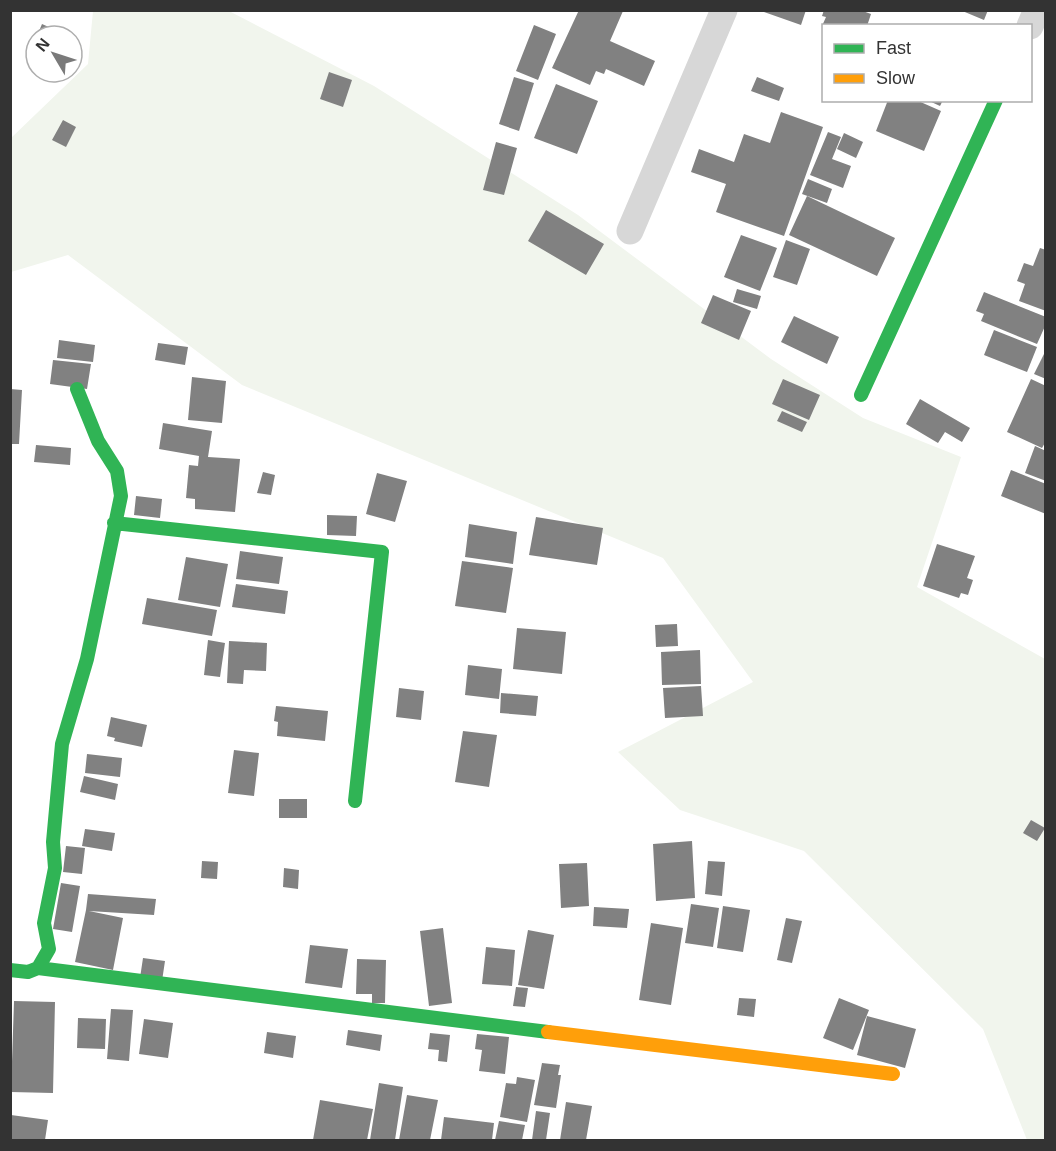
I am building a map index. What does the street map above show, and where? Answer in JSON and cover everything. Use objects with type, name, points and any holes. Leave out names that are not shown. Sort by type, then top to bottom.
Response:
[{"type":"street","points":[[630,231],[724,10]]},
{"type":"street","points":[[1031,24],[1037,10]]},
{"type":"street","points":[[861,395],[995,102]]},
{"type":"street","points":[[38,968],[50,950],[44,923],[55,868],[55,811],[62,744],[87,659],[121,496],[121,481],[116,467],[98,442],[86,405],[77,389]]},
{"type":"street","points":[[114,523],[382,552],[356,801]]},
{"type":"street","points":[[10,969],[28,972],[38,968],[366,1011],[893,1074]]},
{"type":"shaded area","points":[[93,11],[229,11],[374,86],[578,215],[771,359],[863,418],[961,457],[917,587],[1045,659],[1045,1140],[1027,1140],[983,1029],[804,851],[680,810],[618,752],[753,682],[663,558],[242,385],[68,255],[11,272],[11,138],[67,84],[84,84],[84,68],[88,64]]},
{"type":"building","points":[[579,10],[623,11],[610,41],[655,61],[644,86],[606,69],[604,74],[596,71],[590,85],[552,68]]},
{"type":"building","points":[[764,10],[806,10],[801,25],[764,12]]},
{"type":"building","points":[[824,10],[860,10],[871,14],[868,24],[823,24],[826,17],[822,16]]},
{"type":"building","points":[[960,10],[988,10],[984,20]]},
{"type":"building","points":[[534,25],[556,34],[538,80],[516,71]]},
{"type":"building","points":[[329,72],[352,80],[343,107],[320,99]]},
{"type":"building","points":[[514,77],[534,83],[519,131],[499,124]]},
{"type":"building","points":[[757,77],[784,88],[779,101],[751,91]]},
{"type":"building","points":[[556,84],[598,101],[577,154],[534,138]]},
{"type":"building","points":[[887,102],[921,102],[941,111],[924,151],[876,131]]},
{"type":"building","points":[[781,112],[823,127],[784,236],[716,212],[726,184],[691,172],[699,149],[734,162],[744,134],[770,143]]},
{"type":"building","points":[[63,120],[76,127],[66,147],[52,140]]},
{"type":"building","points":[[828,132],[841,137],[832,159],[851,166],[843,188],[810,175]]},
{"type":"building","points":[[844,133],[863,142],[856,158],[837,149]]},
{"type":"building","points":[[496,142],[517,148],[504,195],[483,190]]},
{"type":"building","points":[[808,179],[832,189],[827,203],[802,194]]},
{"type":"building","points":[[807,196],[895,238],[877,276],[789,235]]},
{"type":"building","points":[[546,210],[604,244],[586,275],[528,241]]},
{"type":"building","points":[[741,235],[777,248],[760,291],[724,277]]},
{"type":"building","points":[[786,240],[810,249],[797,285],[773,277]]},
{"type":"building","points":[[1040,248],[1046,250],[1046,311],[1019,301],[1025,284],[1017,281],[1024,263],[1033,266]]},
{"type":"building","points":[[737,289],[761,296],[757,309],[733,302]]},
{"type":"building","points":[[984,292],[1046,317],[1046,324],[1037,344],[981,321],[984,314],[976,311]]},
{"type":"building","points":[[713,295],[751,311],[739,340],[701,323]]},
{"type":"building","points":[[794,316],[839,337],[827,364],[781,342]]},
{"type":"building","points":[[994,330],[1037,347],[1027,372],[984,355]]},
{"type":"building","points":[[59,340],[95,345],[93,362],[57,358]]},
{"type":"building","points":[[158,343],[188,347],[185,365],[155,360]]},
{"type":"building","points":[[1046,350],[1046,379],[1034,374]]},
{"type":"building","points":[[53,360],[91,364],[87,389],[50,384]]},
{"type":"building","points":[[192,377],[226,381],[222,423],[188,420]]},
{"type":"building","points":[[783,379],[820,395],[809,420],[772,404]]},
{"type":"building","points":[[1031,379],[1046,386],[1046,441],[1042,448],[1007,432]]},
{"type":"building","points":[[10,389],[22,390],[19,444],[10,444]]},
{"type":"building","points":[[920,399],[970,428],[962,442],[945,432],[938,443],[906,424]]},
{"type":"building","points":[[782,411],[807,422],[802,432],[777,421]]},
{"type":"building","points":[[163,423],[212,431],[208,457],[240,459],[235,512],[195,509],[195,499],[186,498],[189,465],[198,466],[199,456],[159,449]]},
{"type":"building","points":[[36,445],[71,448],[70,465],[34,462]]},
{"type":"building","points":[[1035,446],[1046,451],[1046,481],[1025,473]]},
{"type":"building","points":[[1011,470],[1046,484],[1046,514],[1001,496]]},
{"type":"building","points":[[263,472],[275,475],[271,495],[257,493]]},
{"type":"building","points":[[377,473],[407,481],[395,522],[366,514]]},
{"type":"building","points":[[136,496],[162,499],[160,518],[134,515]]},
{"type":"building","points":[[327,515],[357,516],[356,536],[327,535]]},
{"type":"building","points":[[536,517],[603,528],[597,565],[529,555]]},
{"type":"building","points":[[469,524],[517,532],[513,564],[465,557]]},
{"type":"building","points":[[937,544],[975,556],[967,578],[973,580],[968,595],[961,593],[959,598],[923,586]]},
{"type":"building","points":[[240,551],[283,557],[279,584],[236,579]]},
{"type":"building","points":[[186,557],[228,564],[220,607],[178,600]]},
{"type":"building","points":[[462,561],[513,568],[506,613],[455,606]]},
{"type":"building","points":[[236,584],[288,591],[285,614],[232,607]]},
{"type":"building","points":[[147,598],[217,610],[212,636],[142,624]]},
{"type":"building","points":[[677,624],[678,646],[656,647],[655,625]]},
{"type":"building","points":[[517,628],[566,632],[562,674],[513,669]]},
{"type":"building","points":[[208,640],[225,643],[220,677],[204,675]]},
{"type":"building","points":[[229,641],[267,643],[266,671],[244,670],[243,684],[227,683]]},
{"type":"building","points":[[700,650],[701,684],[662,685],[661,652]]},
{"type":"building","points":[[468,665],[502,669],[499,699],[465,695]]},
{"type":"building","points":[[701,686],[703,716],[665,718],[663,688]]},
{"type":"building","points":[[399,688],[424,691],[421,720],[396,717]]},
{"type":"building","points":[[501,693],[538,696],[536,716],[500,713]]},
{"type":"building","points":[[276,706],[328,711],[325,741],[277,736],[278,722],[274,721]]},
{"type":"building","points":[[111,717],[147,725],[142,747],[114,741],[115,738],[107,736]]},
{"type":"building","points":[[463,731],[497,735],[489,787],[455,782]]},
{"type":"building","points":[[234,750],[259,753],[254,796],[228,793]]},
{"type":"building","points":[[87,754],[122,758],[120,777],[85,773]]},
{"type":"building","points":[[84,776],[118,784],[115,800],[80,792]]},
{"type":"building","points":[[279,799],[307,799],[307,818],[279,818]]},
{"type":"building","points":[[1031,820],[1045,828],[1037,841],[1023,833]]},
{"type":"building","points":[[85,829],[115,833],[112,851],[82,846]]},
{"type":"building","points":[[692,841],[695,898],[656,901],[653,844]]},
{"type":"building","points":[[66,846],[85,848],[82,874],[63,872]]},
{"type":"building","points":[[202,861],[218,862],[217,879],[201,878]]},
{"type":"building","points":[[708,861],[725,862],[722,896],[705,894]]},
{"type":"building","points":[[587,863],[589,906],[561,908],[559,864]]},
{"type":"building","points":[[284,868],[299,870],[298,889],[283,887]]},
{"type":"building","points":[[61,883],[80,886],[72,932],[53,929]]},
{"type":"building","points":[[88,894],[156,899],[154,915],[89,911],[123,918],[113,970],[75,962]]},
{"type":"building","points":[[691,904],[719,908],[713,947],[685,943]]},
{"type":"building","points":[[723,906],[750,910],[743,952],[717,948]]},
{"type":"building","points":[[594,907],[629,909],[627,928],[593,926]]},
{"type":"building","points":[[786,918],[802,921],[792,963],[777,960]]},
{"type":"building","points":[[651,923],[683,928],[671,1005],[639,1000]]},
{"type":"building","points":[[443,928],[452,1003],[429,1006],[420,931]]},
{"type":"building","points":[[528,930],[554,935],[544,989],[518,985]]},
{"type":"building","points":[[310,945],[348,949],[342,988],[305,983]]},
{"type":"building","points":[[486,947],[515,950],[512,986],[482,984]]},
{"type":"building","points":[[143,958],[165,961],[162,981],[140,978]]},
{"type":"building","points":[[357,959],[386,960],[385,1003],[372,1003],[372,994],[356,994]]},
{"type":"building","points":[[516,987],[528,988],[525,1007],[513,1006]]},
{"type":"building","points":[[739,998],[756,999],[754,1017],[737,1015]]},
{"type":"building","points":[[839,998],[869,1010],[853,1050],[823,1038]]},
{"type":"building","points":[[14,1001],[55,1002],[53,1093],[11,1092]]},
{"type":"building","points":[[111,1009],[133,1010],[129,1061],[107,1059]]},
{"type":"building","points":[[867,1016],[916,1029],[905,1068],[857,1055]]},
{"type":"building","points":[[78,1018],[106,1019],[105,1049],[77,1048]]},
{"type":"building","points":[[144,1019],[173,1023],[168,1058],[139,1054]]},
{"type":"building","points":[[348,1030],[382,1035],[380,1051],[346,1045]]},
{"type":"building","points":[[267,1032],[296,1036],[293,1058],[264,1053]]},
{"type":"building","points":[[430,1033],[450,1035],[447,1062],[438,1061],[439,1050],[428,1049]]},
{"type":"building","points":[[477,1034],[509,1037],[505,1074],[479,1071],[482,1050],[475,1049]]},
{"type":"building","points":[[542,1063],[560,1065],[558,1075],[561,1075],[556,1108],[534,1105]]},
{"type":"building","points":[[517,1077],[535,1080],[527,1122],[500,1117],[506,1083],[516,1084]]},
{"type":"building","points":[[379,1083],[403,1087],[395,1140],[370,1140]]},
{"type":"building","points":[[407,1095],[438,1100],[430,1140],[399,1140]]},
{"type":"building","points":[[320,1100],[373,1109],[367,1140],[313,1140]]},
{"type":"building","points":[[566,1102],[592,1106],[586,1140],[560,1140]]},
{"type":"building","points":[[536,1111],[550,1113],[546,1140],[532,1140]]},
{"type":"building","points":[[11,1115],[48,1120],[45,1140],[10,1140]]},
{"type":"building","points":[[444,1117],[494,1123],[492,1140],[441,1140]]},
{"type":"building","points":[[499,1121],[525,1125],[522,1140],[495,1140]]},
{"type":"traffic: fast","points":[[861,395],[995,102]]},
{"type":"traffic: fast","points":[[38,968],[49,949],[44,923],[55,868],[53,842],[62,744],[87,659],[121,496],[117,471],[98,441],[77,389]]},
{"type":"traffic: fast","points":[[114,523],[382,552],[355,801]]},
{"type":"traffic: fast","points":[[10,970],[28,972],[38,968],[548,1032]]},
{"type":"traffic: slow","points":[[548,1032],[893,1074]]}]
